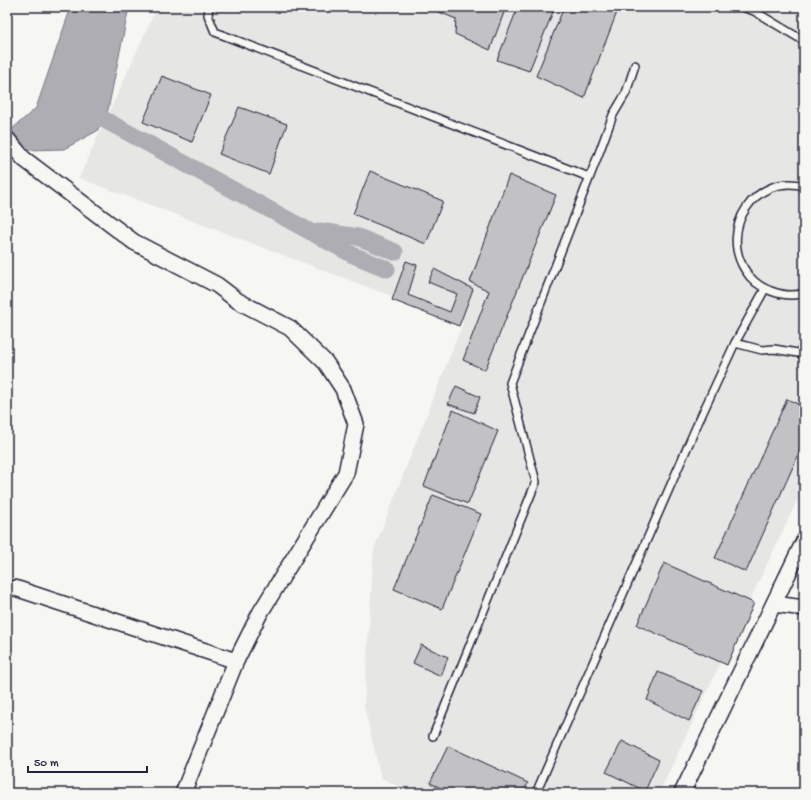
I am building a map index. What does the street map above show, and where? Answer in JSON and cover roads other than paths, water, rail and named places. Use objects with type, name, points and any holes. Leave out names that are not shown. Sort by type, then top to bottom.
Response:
[{"type":"street","points":[[7,139],[24,159],[134,242],[217,285],[238,301],[290,328],[326,363],[343,389],[356,424],[346,473],[260,613],[236,661],[183,793]]},
{"type":"street","points":[[682,793],[804,542]]},
{"type":"street","points":[[15,588],[236,661]]},
{"type":"street","points":[[774,604],[804,608]]},
{"type":"lane","points":[[209,7],[208,15],[215,32],[589,177]]},
{"type":"lane","points":[[742,7],[754,11],[804,41]]},
{"type":"lane","points":[[433,736],[536,482],[510,383],[613,116],[626,93],[635,65]]},
{"type":"lane","points":[[804,186],[796,184],[777,186],[760,194],[746,207],[738,224],[736,243],[740,262],[750,278],[765,289],[781,295],[804,294]]},
{"type":"lane","points":[[536,793],[694,432],[735,343],[765,289]]},
{"type":"lane","points":[[735,343],[762,350],[774,349],[804,354]]},
{"type":"waterway","points":[[103,119],[353,255],[387,269]]},
{"type":"waterway","points":[[320,231],[358,237],[395,252]]}]
